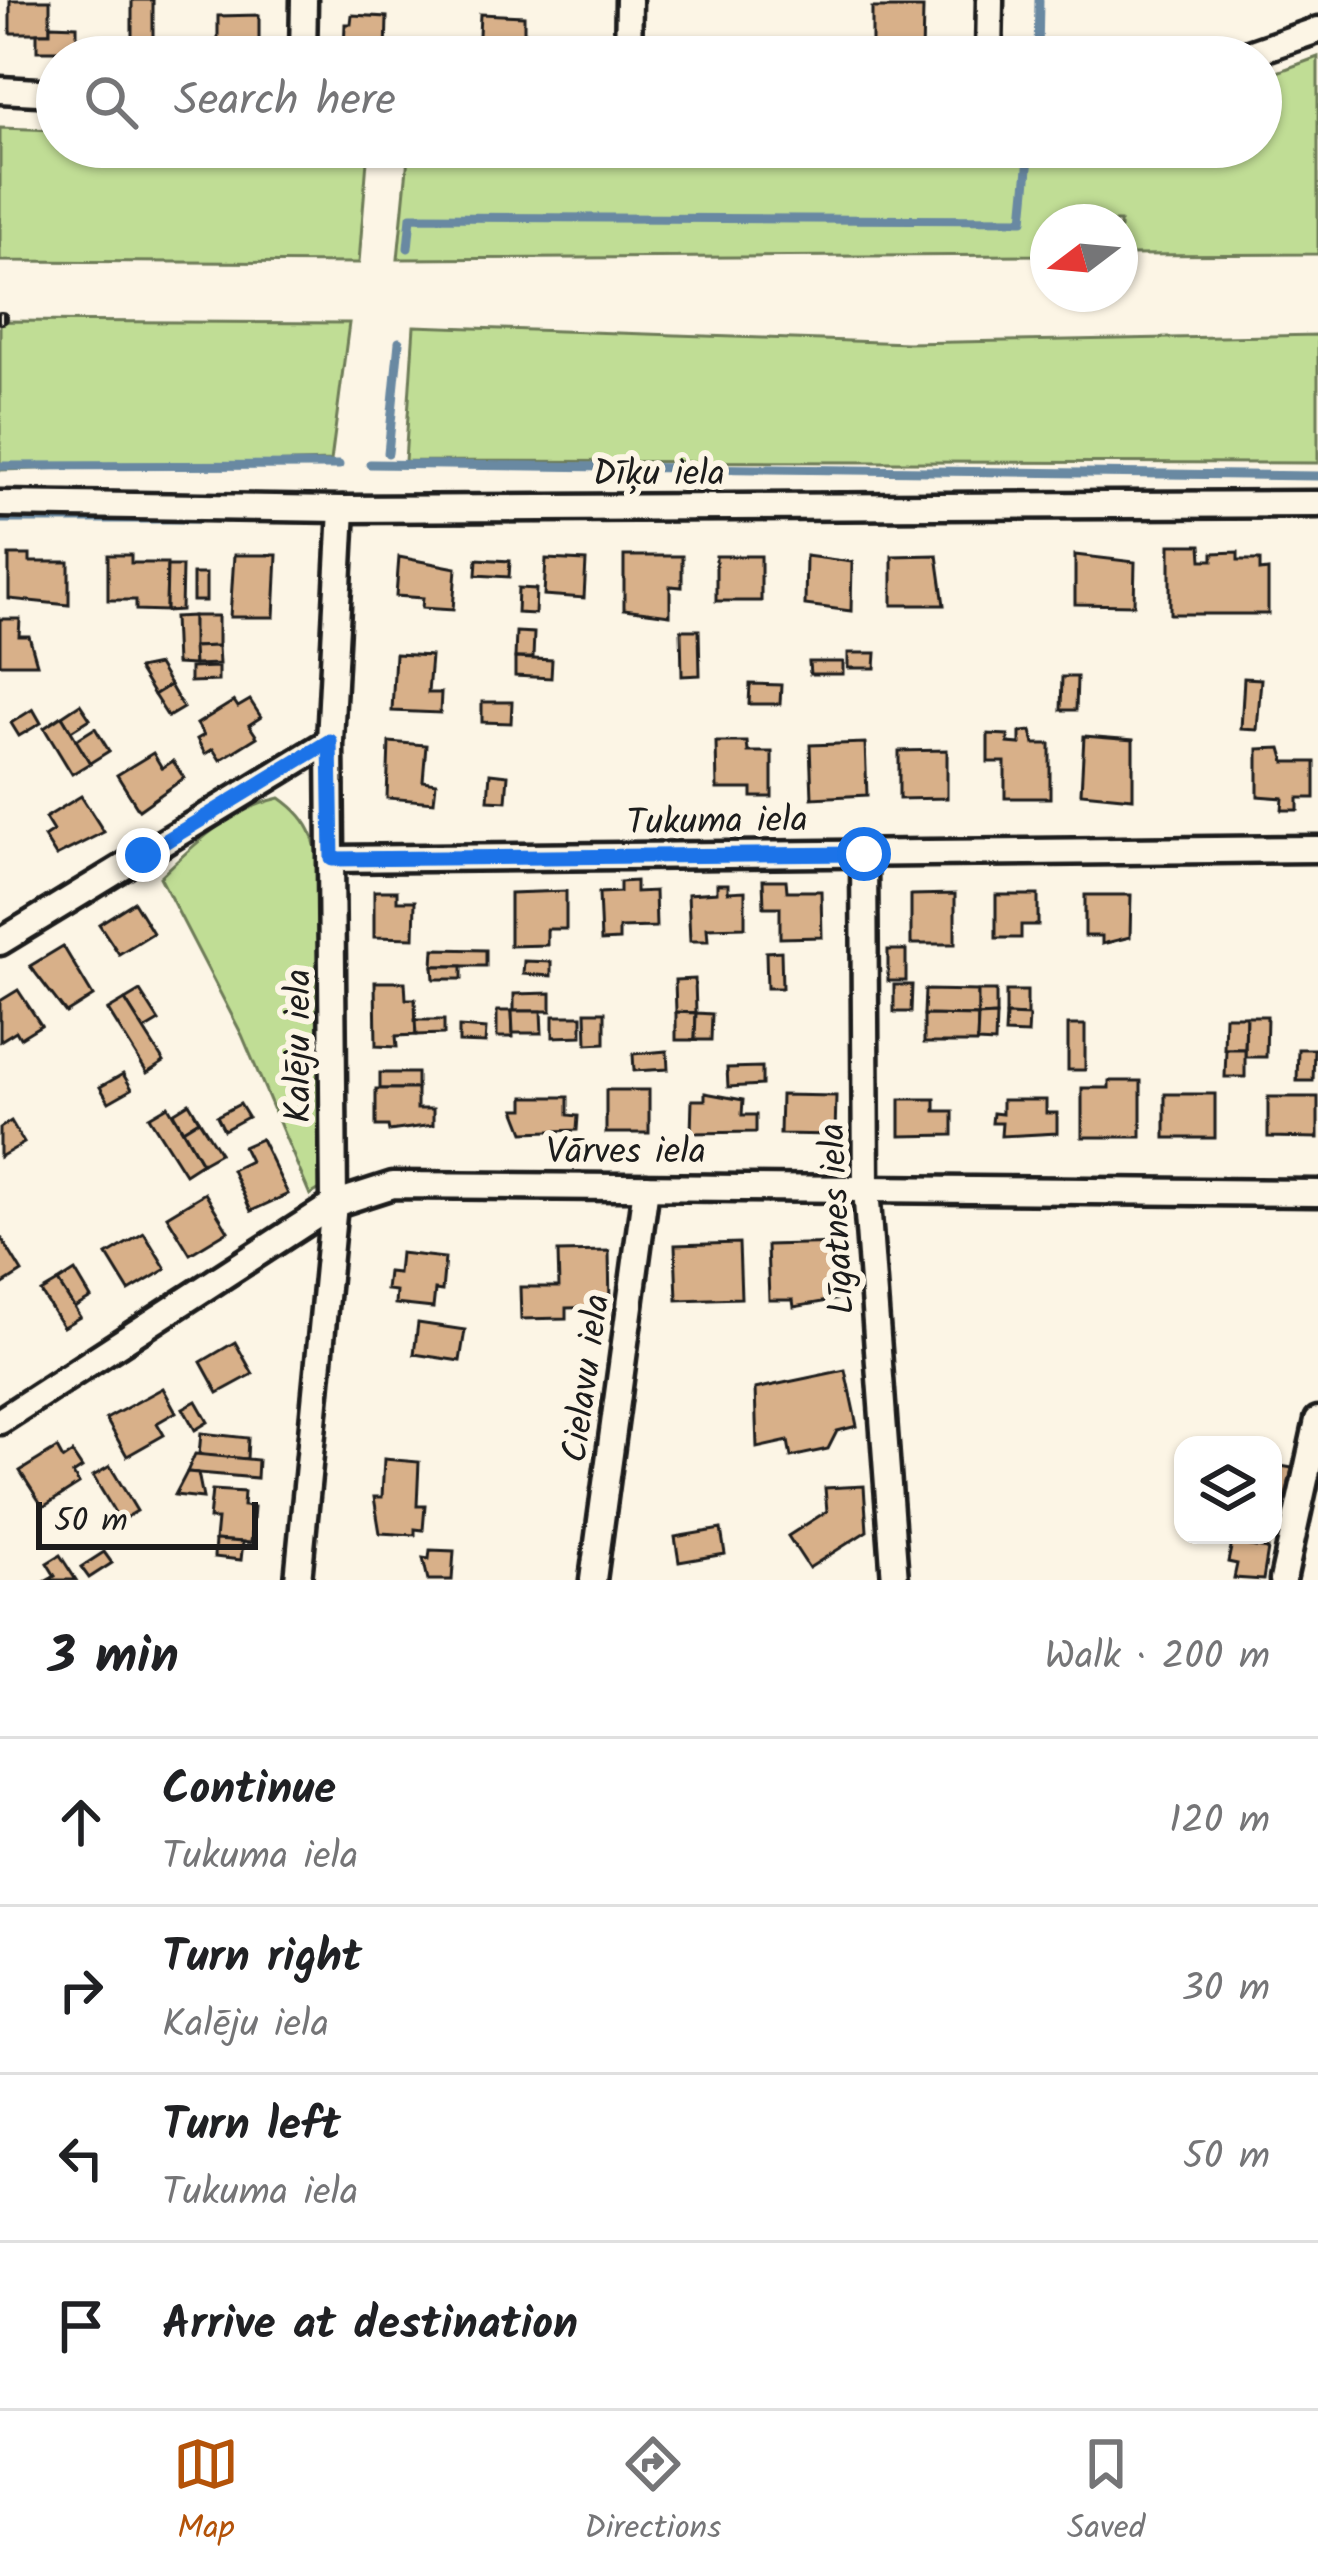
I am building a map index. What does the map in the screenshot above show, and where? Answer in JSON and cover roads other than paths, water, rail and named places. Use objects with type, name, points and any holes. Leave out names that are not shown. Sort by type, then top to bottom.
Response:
[{"type":"street","points":[[303,36],[304,0]]},
{"type":"street","points":[[628,36],[629,0]]},
{"type":"street","points":[[989,36],[990,0]]},
{"type":"street","points":[[1282,42],[1318,30]]},
{"type":"street","points":[[0,90],[36,92]]},
{"type":"street","name":"Dīķu iela","points":[[0,504],[342,509],[1318,504]]},
{"type":"street","name":"Kalēju iela","points":[[298,1580],[334,1204],[330,741],[342,509]]},
{"type":"street","points":[[0,942],[330,741]]},
{"type":"street","name":"Tukuma iela","points":[[332,859],[1318,849]]},
{"type":"street","name":"Līgatnes iela","points":[[864,854],[866,1188],[894,1579]]},
{"type":"street","name":"Vārves iela","points":[[0,1421],[334,1204],[393,1185],[1318,1193]]},
{"type":"street","name":"Cielavu iela","points":[[593,1580],[646,1186]]},
{"type":"street","points":[[1283,1580],[1318,1420]]},
{"type":"waterway","points":[[1038,36],[1039,0]]},
{"type":"waterway","points":[[408,248],[411,217],[1023,220],[1028,168]]},
{"type":"waterway","points":[[388,453],[399,342]]},
{"type":"waterway","points":[[370,464],[1318,476]]},
{"type":"waterway","points":[[0,466],[339,465]]},
{"type":"waterway","points":[[0,519],[199,519]]}]
